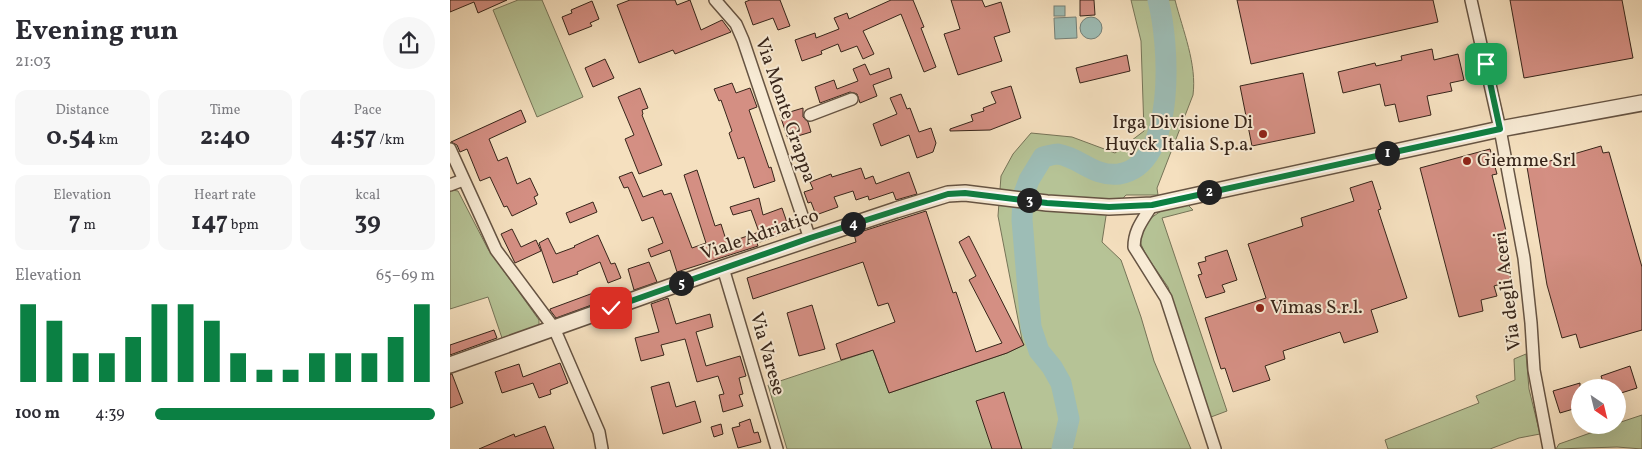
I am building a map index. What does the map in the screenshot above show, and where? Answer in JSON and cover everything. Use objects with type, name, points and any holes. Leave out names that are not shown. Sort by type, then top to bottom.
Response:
[{"type":"street","name":"Via Monte Grappa","points":[[715,0],[736,24],[743,40],[810,238]]},
{"type":"street","name":"Via degli Aceri","points":[[1471,0],[1500,129],[1524,258],[1534,370],[1549,449]]},
{"type":"street","points":[[810,115],[852,99]]},
{"type":"street","name":"Viale Adriatico","points":[[450,365],[810,238],[948,194],[965,193],[1047,203],[1109,207],[1152,205],[1500,129],[1642,103]]},
{"type":"street","points":[[450,150],[496,250],[554,328],[599,432],[602,449]]},
{"type":"street","points":[[450,185],[463,180]]},
{"type":"street","points":[[1152,205],[1137,228],[1134,247],[1166,298],[1215,449]]},
{"type":"street","name":"Via Varese","points":[[723,268],[777,449]]},
{"type":"green space","points":[[518,0],[542,0],[583,97],[537,117],[493,10]]},
{"type":"green space","points":[[1131,0],[1175,0],[1191,59],[1194,83],[1193,95],[1157,188],[1158,195],[1126,195],[1106,216],[1102,242],[1121,260],[1154,361],[1191,449],[787,449],[768,385],[873,350],[889,393],[1007,353],[1023,345],[998,216],[1001,176],[1013,154],[1031,133],[1072,137],[1115,153],[1144,131],[1141,41]]},
{"type":"green space","points":[[450,191],[458,191],[488,249],[539,320],[539,326],[502,338],[488,297],[450,309]]},
{"type":"green space","points":[[1188,205],[1193,210],[1162,218],[1227,411],[1211,417],[1168,287],[1146,255],[1140,242],[1141,232],[1151,218],[1161,211]]},
{"type":"green space","points":[[1526,354],[1529,389],[1540,434],[1519,438],[1490,449],[1388,449],[1385,440],[1479,403],[1476,396],[1515,380],[1514,359]]},
{"type":"green space","points":[[1642,415],[1642,449],[1617,447],[1556,449],[1559,444],[1587,434],[1626,434],[1626,420]]},
{"type":"water","points":[[1054,6],[1065,6],[1065,16],[1054,16]]},
{"type":"water","points":[[1076,17],[1077,38],[1055,39],[1054,18]]},
{"type":"water","points":[[1091,17],[1099,20],[1102,28],[1099,36],[1091,39],[1083,36],[1080,28],[1083,20]]},
{"type":"building","points":[[450,0],[507,0],[478,13],[474,2],[450,12]]},
{"type":"building","points":[[630,0],[675,0],[677,5],[690,0],[701,30],[722,20],[731,32],[675,54],[673,50],[639,63],[617,5]]},
{"type":"building","points":[[750,0],[780,0],[790,26],[778,30],[773,18],[753,25],[745,2]]},
{"type":"building","points":[[891,0],[913,0],[924,27],[921,28],[936,67],[924,72],[901,14],[863,31],[874,54],[863,59],[857,46],[841,52],[838,44],[821,51],[822,54],[802,61],[795,40],[815,33],[816,38],[839,29],[834,18],[847,13],[849,19]]},
{"type":"building","points":[[951,0],[982,0],[985,7],[1001,2],[1010,32],[994,37],[1002,61],[958,75],[944,34],[960,29]]},
{"type":"building","points":[[1080,0],[1094,0],[1095,15],[1080,16]]},
{"type":"building","points":[[1237,0],[1433,0],[1438,22],[1251,64]]},
{"type":"building","points":[[1510,0],[1622,0],[1633,58],[1524,78]]},
{"type":"building","points":[[592,1],[599,19],[590,23],[592,26],[569,35],[562,17],[572,13],[571,10]]},
{"type":"building","points":[[1432,49],[1434,60],[1458,54],[1464,80],[1450,83],[1452,91],[1427,96],[1431,115],[1399,122],[1395,104],[1385,106],[1380,84],[1343,93],[1338,72],[1375,63],[1376,66],[1402,60],[1401,56]]},
{"type":"building","points":[[1127,55],[1130,71],[1080,83],[1076,68]]},
{"type":"building","points":[[605,59],[614,78],[593,87],[585,68]]},
{"type":"building","points":[[865,64],[870,75],[889,68],[892,78],[873,85],[877,96],[860,103],[857,94],[850,92],[820,103],[815,87],[834,80],[837,89],[858,81],[853,69]]},
{"type":"building","points":[[1303,73],[1315,133],[1252,146],[1240,86]]},
{"type":"building","points":[[732,83],[736,93],[750,88],[757,107],[749,110],[775,181],[754,188],[744,157],[738,159],[729,133],[732,131],[721,100],[719,101],[714,89]]},
{"type":"building","points":[[1011,86],[1021,118],[990,130],[950,131],[950,129],[973,121],[971,115],[984,111],[983,108],[996,103],[991,92]]},
{"type":"building","points":[[640,88],[648,108],[642,110],[642,115],[662,165],[639,174],[625,139],[634,135],[618,97]]},
{"type":"building","points":[[901,94],[907,109],[910,108],[919,132],[931,128],[936,143],[933,152],[917,158],[909,135],[881,146],[873,124],[897,114],[890,98]]},
{"type":"building","points":[[803,108],[803,117],[808,122],[811,132],[788,139],[780,115]]},
{"type":"building","points":[[521,110],[526,122],[489,139],[498,161],[507,157],[517,184],[530,178],[538,195],[534,197],[537,204],[512,216],[507,206],[504,207],[490,177],[480,181],[467,149],[460,152],[457,145],[451,142]]},
{"type":"building","points":[[1601,146],[1603,153],[1609,152],[1642,267],[1642,330],[1580,348],[1576,334],[1562,338],[1547,285],[1526,161],[1542,157],[1543,163]]},
{"type":"building","points":[[1490,149],[1497,174],[1492,175],[1506,231],[1503,232],[1511,281],[1494,286],[1497,296],[1481,300],[1483,311],[1459,317],[1420,168]]},
{"type":"building","points":[[861,168],[865,179],[873,176],[876,184],[909,172],[917,194],[896,200],[893,192],[869,200],[868,196],[856,200],[853,191],[834,197],[838,207],[816,215],[811,202],[808,203],[804,192],[813,189],[810,182],[831,174],[832,177]]},
{"type":"building","points":[[697,170],[715,226],[721,224],[727,243],[759,232],[751,210],[733,215],[730,207],[759,198],[763,215],[782,208],[790,231],[757,243],[758,246],[677,272],[670,250],[651,257],[648,249],[663,243],[653,217],[642,221],[628,187],[624,188],[619,177],[632,172],[643,197],[662,190],[664,195],[671,193],[692,248],[706,243],[684,175]]},
{"type":"building","points":[[1372,181],[1381,209],[1378,210],[1407,298],[1371,310],[1378,332],[1344,343],[1340,332],[1283,351],[1285,359],[1265,366],[1270,380],[1233,392],[1225,368],[1221,369],[1205,318],[1266,298],[1248,244],[1303,226],[1301,218],[1354,201],[1350,188]]},
{"type":"building","points":[[593,202],[597,212],[570,223],[566,213]]},
{"type":"building","points":[[926,211],[953,293],[956,292],[976,352],[1002,343],[969,280],[976,276],[959,242],[969,236],[1024,345],[1007,353],[889,393],[873,350],[841,360],[836,344],[895,322],[888,303],[878,306],[863,262],[753,299],[747,278],[856,242],[854,234]]},
{"type":"building","points":[[512,229],[521,247],[536,240],[541,251],[515,263],[501,234]]},
{"type":"building","points":[[598,235],[611,264],[615,263],[621,278],[608,283],[600,262],[577,272],[578,274],[553,283],[539,243],[548,238],[556,254]]},
{"type":"building","points":[[1227,250],[1237,280],[1222,285],[1225,292],[1206,298],[1198,275],[1202,274],[1198,263],[1206,261],[1205,257]]},
{"type":"building","points":[[649,262],[657,282],[634,290],[628,269]]},
{"type":"building","points":[[604,289],[608,299],[556,318],[550,310],[550,309]]},
{"type":"building","points":[[668,298],[676,324],[710,314],[713,327],[696,332],[706,366],[740,356],[746,376],[739,378],[743,394],[739,395],[743,406],[723,412],[719,395],[724,394],[718,376],[697,382],[685,339],[661,345],[664,355],[641,361],[635,338],[659,332],[651,304]]},
{"type":"building","points":[[812,305],[825,349],[799,356],[787,313]]},
{"type":"building","points":[[494,330],[497,338],[450,355],[450,345]]},
{"type":"building","points":[[560,363],[568,383],[550,390],[551,394],[539,398],[533,383],[502,393],[495,372],[519,364],[523,377]]},
{"type":"building","points":[[1630,366],[1637,388],[1626,391],[1626,379],[1602,379],[1601,376]]},
{"type":"building","points":[[450,374],[452,374],[463,403],[450,408]]},
{"type":"building","points":[[669,382],[676,407],[695,401],[701,422],[663,434],[651,387]]},
{"type":"building","points":[[1571,386],[1571,410],[1560,413],[1553,391]]},
{"type":"building","points":[[1004,392],[1022,449],[992,449],[976,401]]},
{"type":"building","points":[[750,419],[754,433],[758,432],[761,442],[738,448],[732,428],[740,426],[739,423]]},
{"type":"building","points":[[721,424],[723,434],[714,437],[711,427]]},
{"type":"building","points":[[545,426],[554,449],[479,449],[514,434],[515,437]]},
{"type":"waterway","points":[[1062,449],[1069,419],[1061,383],[1052,367],[1039,351],[1031,327],[1022,220],[1023,196],[1029,180],[1043,157],[1058,154],[1074,159],[1102,173],[1119,174],[1138,166],[1152,149],[1160,126],[1165,99],[1165,43],[1158,0]]},
{"type":"place","name":"Irga Divisione Di Huyck Italia S.p.a.","points":[[1263,134]]},
{"type":"place","name":"Giemme Srl","points":[[1467,161]]},
{"type":"place","name":"Vimas S.r.l.","points":[[1260,308]]},
{"type":"route","points":[[611,308],[810,238],[948,194],[965,193],[1047,203],[1109,207],[1152,205],[1500,129],[1486,64]]}]
